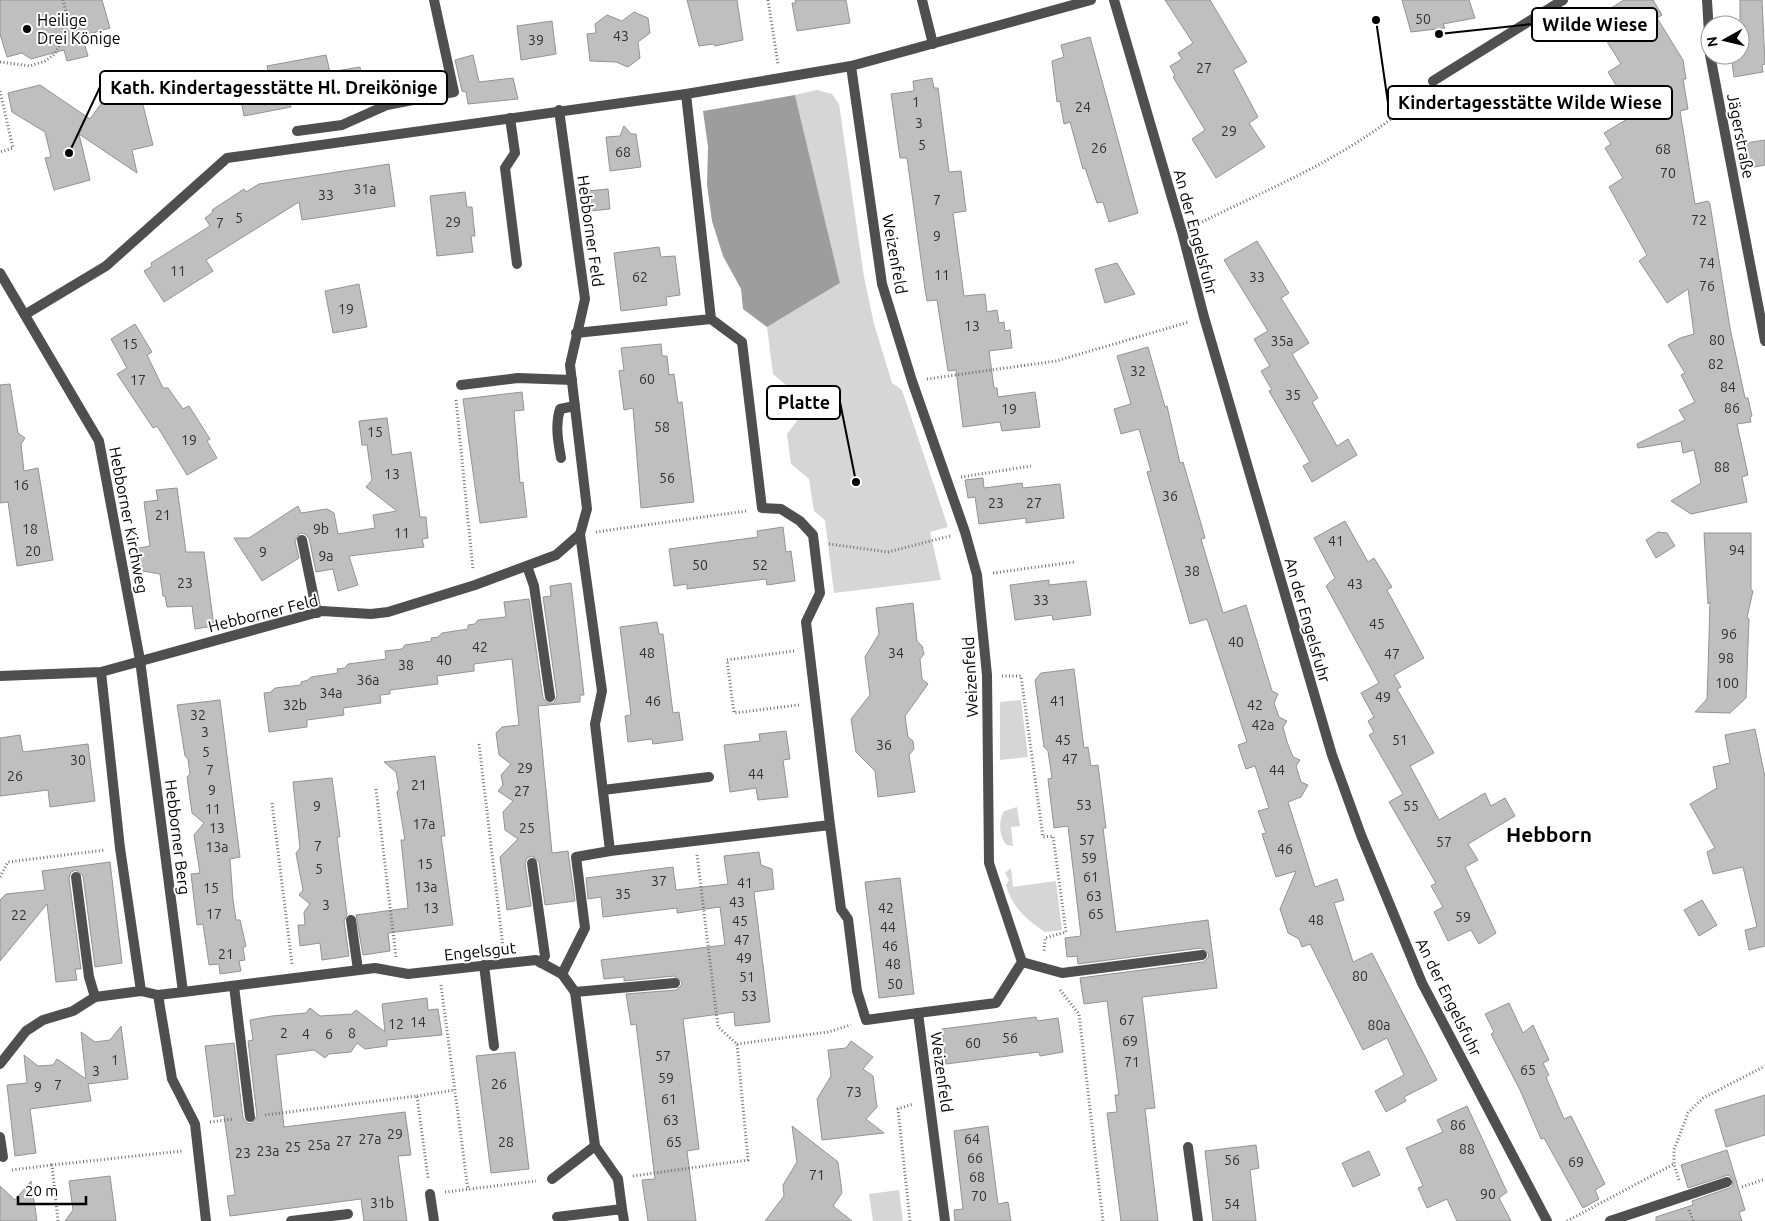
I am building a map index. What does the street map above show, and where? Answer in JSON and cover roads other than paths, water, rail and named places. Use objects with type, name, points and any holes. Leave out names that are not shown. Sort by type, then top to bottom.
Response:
[{"type":"street","points":[[297,131],[342,125],[387,104],[454,92],[434,0]]},
{"type":"street","points":[[922,0],[933,44]]},
{"type":"street","points":[[26,314],[106,266],[227,158],[559,110],[686,94],[851,66],[1092,0]]},
{"type":"street","name":"An der Engelsfuhr","points":[[1114,0],[1182,232],[1204,318],[1332,755],[1361,835],[1422,983],[1547,1221]]},
{"type":"street","points":[[1433,81],[1563,0]]},
{"type":"street","points":[[1707,0],[1708,15]]},
{"type":"street","name":"Jägerstraße","points":[[1712,65],[1765,341]]},
{"type":"street","name":"Weizenfeld","points":[[851,66],[882,284],[912,381],[948,479],[978,575],[986,675],[989,863],[1022,962],[996,1003],[918,1013],[945,1221]]},
{"type":"street","points":[[686,94],[711,319]]},
{"type":"street","name":"Hebborner Feld","points":[[559,110],[585,299],[570,365],[586,509],[580,534],[602,691],[594,724],[610,851]]},
{"type":"street","points":[[510,118],[515,153],[505,168],[517,264]]},
{"type":"street","name":"Hebborner Kirchweg","points":[[0,273],[26,314],[99,441],[140,660]]},
{"type":"street","points":[[576,334],[711,319],[742,342],[762,508],[782,509],[800,521],[813,535],[820,593],[806,622],[808,649],[841,909],[848,919],[857,991],[866,1020],[918,1013]]},
{"type":"street","points":[[461,385],[518,378],[572,380]]},
{"type":"street","points":[[561,458],[556,428],[558,416],[560,409],[575,406]]},
{"type":"street","name":"Hebborner Feld","points":[[0,676],[101,672],[317,613],[388,612],[475,585],[556,555],[580,534]]},
{"type":"street","points":[[302,540],[317,613]]},
{"type":"street","points":[[527,566],[534,586],[550,696]]},
{"type":"street","name":"Hebborner Berg","points":[[140,660],[183,992]]},
{"type":"street","points":[[101,672],[120,848],[140,990]]},
{"type":"street","points":[[603,790],[709,776]]},
{"type":"street","points":[[562,974],[585,928],[576,857],[695,840],[830,825]]},
{"type":"street","points":[[532,863],[544,956],[541,963]]},
{"type":"street","points":[[76,877],[89,978],[95,997]]},
{"type":"street","points":[[350,920],[358,970]]},
{"type":"street","points":[[1022,962],[1043,970],[1062,973],[1202,955]]},
{"type":"street","name":"Engelsgut","points":[[183,992],[374,968],[408,974],[536,960],[562,974],[575,992],[595,1146],[618,1178],[622,1209]]},
{"type":"street","points":[[484,965],[494,1046]]},
{"type":"street","points":[[575,992],[626,989],[675,983]]},
{"type":"street","points":[[234,986],[250,1117]]},
{"type":"street","points":[[0,1064],[26,1031],[43,1020],[74,1011],[95,997],[140,990],[158,995],[183,992]]},
{"type":"street","points":[[158,995],[172,1078],[195,1124],[206,1221]]},
{"type":"street","points":[[0,1137],[3,1157]]},
{"type":"street","points":[[552,1179],[595,1146]]},
{"type":"street","points":[[1188,1147],[1198,1221]]},
{"type":"street","points":[[1610,1221],[1727,1182]]},
{"type":"street","points":[[430,1194],[434,1221]]},
{"type":"street","points":[[557,1218],[622,1209],[624,1221]]},
{"type":"street","points":[[291,1221],[348,1214]]},
{"type":"place","name":"Kindertagesstätte Wilde Wiese","points":[[1376,20]]},
{"type":"place","name":"Heilige Drei Könige","points":[[27,29]]},
{"type":"place","name":"Wilde Wiese","points":[[1439,34]]},
{"type":"place","name":"Kath. Kindertagesstätte Hl. Dreikönige","points":[[69,153]]},
{"type":"place","name":"Platte","points":[[856,482]]},
{"type":"district","name":"Hebborn","points":[[1549,834]]}]
